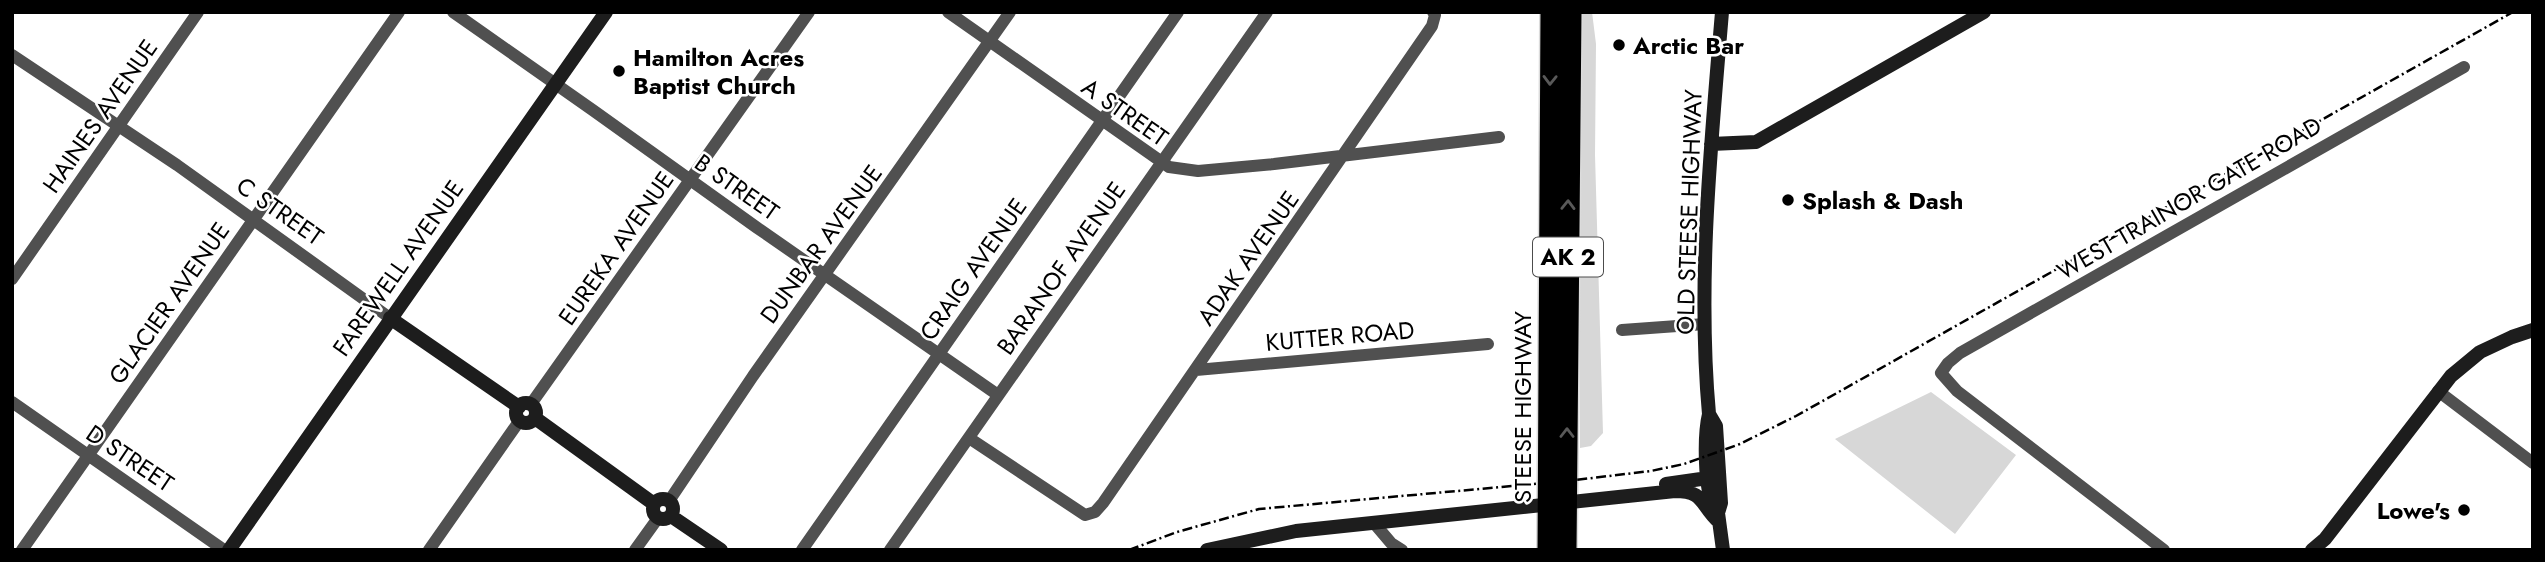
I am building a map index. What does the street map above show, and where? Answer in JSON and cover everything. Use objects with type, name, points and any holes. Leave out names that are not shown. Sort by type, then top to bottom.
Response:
[{"type":"highway","name":"STEESE HIGHWAY","points":[[1551,12],[1557,502],[1566,550]]},
{"type":"highway","name":"STEESE HIGHWAY","points":[[1548,550],[1557,502],[1570,12]]},
{"type":"street","name":"HAINES AVENUE","points":[[12,279],[198,12]]},
{"type":"street","name":"GLACIER AVENUE","points":[[22,550],[399,12]]},
{"type":"street","name":"B STREET","points":[[453,12],[690,181],[998,394]]},
{"type":"street","name":"FAREWELL AVENUE","points":[[227,550],[606,12]]},
{"type":"street","name":"EUREKA AVENUE","points":[[429,550],[809,12]]},
{"type":"street","name":"A STREET","points":[[948,12],[1160,163],[1181,170],[1198,171],[1499,137]]},
{"type":"street","name":"DUNBAR AVENUE","points":[[635,550],[825,273],[1010,12]]},
{"type":"street","name":"CRAIG AVENUE","points":[[802,550],[1178,12]]},
{"type":"street","name":"BARANOF AVENUE","points":[[890,550],[1267,12]]},
{"type":"street","name":"OLD STEESE HIGHWAY","points":[[1708,478],[1705,428],[1709,414],[1705,324],[1711,144],[1722,12]]},
{"type":"street","points":[[1711,144],[1756,142],[1984,12]]},
{"type":"street","name":"ADAK AVENUE","points":[[969,438],[1085,515],[1095,512],[1432,26],[1434,14]]},
{"type":"street","name":"C STREET","points":[[12,55],[177,165],[721,550]]},
{"type":"street","name":"WEST TRAINOR GATE ROAD","points":[[2164,550],[1957,391],[1941,373],[1948,363],[1960,354],[2464,67]]},
{"type":"street","points":[[1622,330],[1705,324]]},
{"type":"street","points":[[2312,550],[2323,544],[2451,376],[2480,352],[2533,330]]},
{"type":"street","name":"KUTTER ROAD","points":[[1196,370],[1488,344]]},
{"type":"street","points":[[2438,391],[2533,463]]},
{"type":"street","name":"D STREET","points":[[12,402],[227,550]]},
{"type":"street","name":"OLD STEESE HIGHWAY","points":[[1709,414],[1716,426],[1723,550]]},
{"type":"street","points":[[1207,550],[1296,531],[1642,493],[1695,493],[1711,515],[1719,513],[1714,484],[1708,478],[1654,486],[1642,493]]},
{"type":"street","points":[[1374,523],[1391,543],[1402,550]]},
{"type":"shaded area","points":[[1582,12],[1592,12],[1596,44],[1595,155],[1603,433],[1591,446],[1580,448],[1578,147]]},
{"type":"shaded area","points":[[1931,392],[2016,455],[1955,534],[1835,439]]},
{"type":"railway","points":[[1129,550],[1177,532],[1259,509],[1651,471],[1684,464],[1740,444],[1796,416],[2513,12]]},
{"type":"place","name":"Arctic Bar","points":[[1619,45]]},
{"type":"place","name":"Hamilton Acres Baptist Church","points":[[619,71]]},
{"type":"place","name":"Splash & Dash","points":[[1788,200]]},
{"type":"place","name":"Lowe's","points":[[2464,510]]}]
